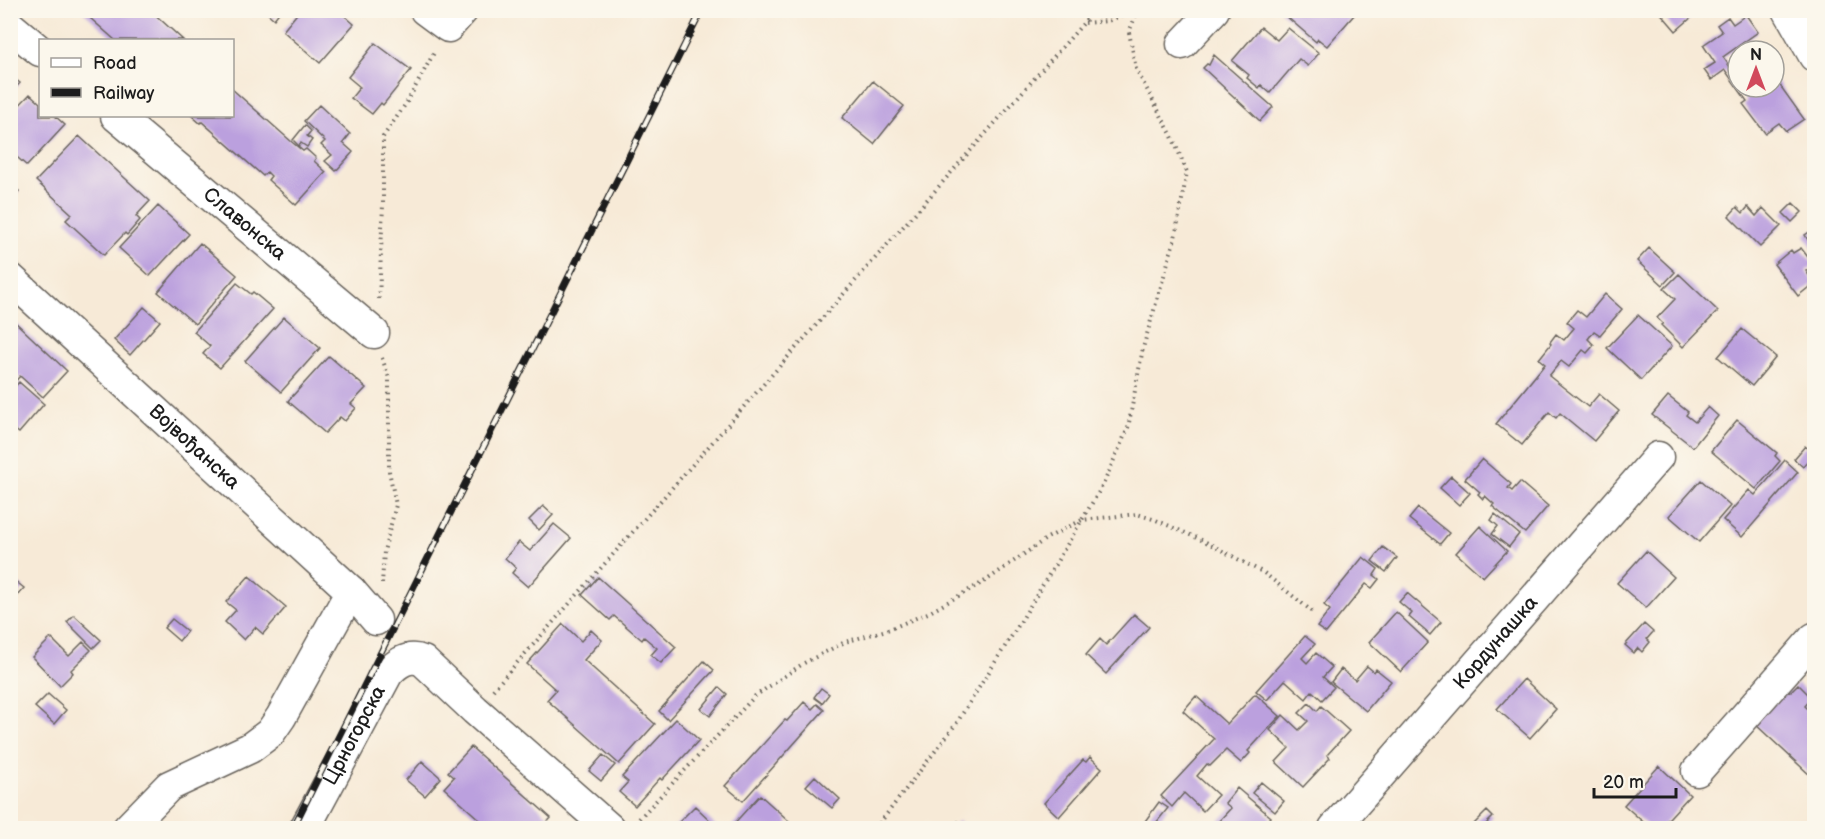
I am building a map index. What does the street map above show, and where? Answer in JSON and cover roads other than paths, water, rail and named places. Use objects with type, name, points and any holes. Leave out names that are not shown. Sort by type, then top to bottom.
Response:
[{"type":"street","points":[[1182,44],[1214,10]]},
{"type":"street","points":[[1788,10],[1815,56]]},
{"type":"street","points":[[10,26],[39,50]]},
{"type":"street","name":"Славонска","points":[[117,117],[374,333]]},
{"type":"street","name":"Војвођанска","points":[[10,278],[351,591],[376,620]]},
{"type":"street","name":"Кордунашка","points":[[1334,828],[1658,457]]},
{"type":"street","points":[[128,828],[169,786],[250,748],[270,733],[351,591]]},
{"type":"street","points":[[1697,771],[1815,638]]},
{"type":"street","name":"Црногорска","points":[[305,828],[388,673],[404,660],[416,658],[423,661],[609,828]]},
{"type":"railway","points":[[293,828],[702,10]]}]
